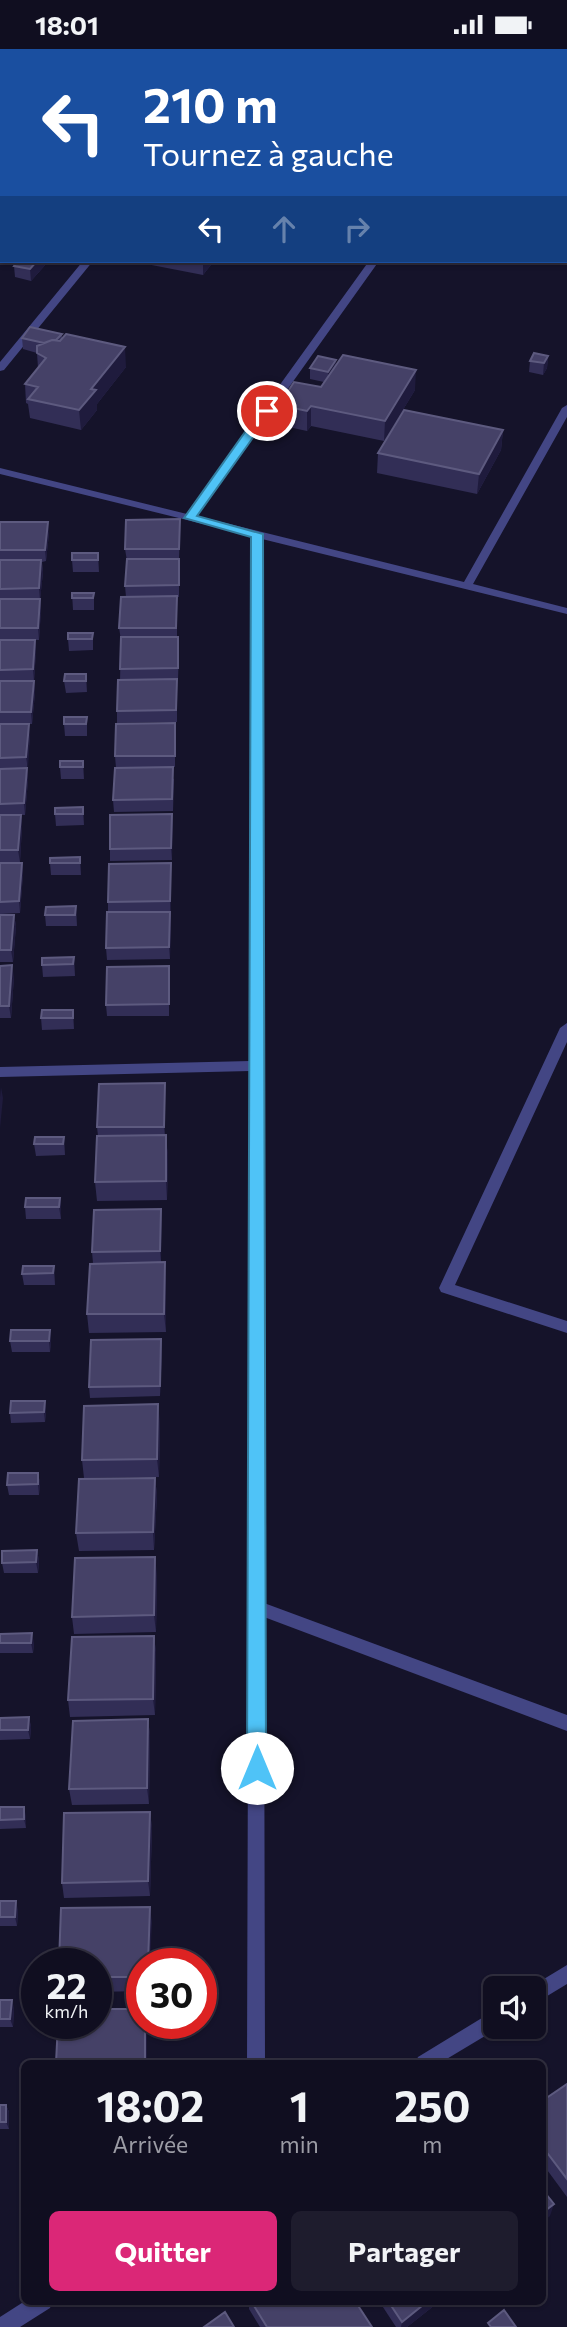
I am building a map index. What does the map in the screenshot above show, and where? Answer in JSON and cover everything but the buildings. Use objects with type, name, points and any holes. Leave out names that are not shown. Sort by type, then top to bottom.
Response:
[{"type":"street","points":[[0,368],[86,263]]},
{"type":"street","points":[[190,518],[373,263]]},
{"type":"street","points":[[467,586],[567,408]]},
{"type":"street","points":[[0,471],[567,611]]},
{"type":"street","points":[[256,2060],[257,534]]},
{"type":"street","points":[[567,1028],[446,1287],[567,1327]]},
{"type":"street","points":[[0,1072],[257,1066]]},
{"type":"street","points":[[257,1607],[567,1723]]},
{"type":"street","points":[[546,1987],[567,1974]]},
{"type":"street","points":[[429,2060],[483,2026]]},
{"type":"street","points":[[2,2327],[37,2305]]},
{"type":"route","points":[[257,1768],[257,534],[190,518],[267,411]]}]
